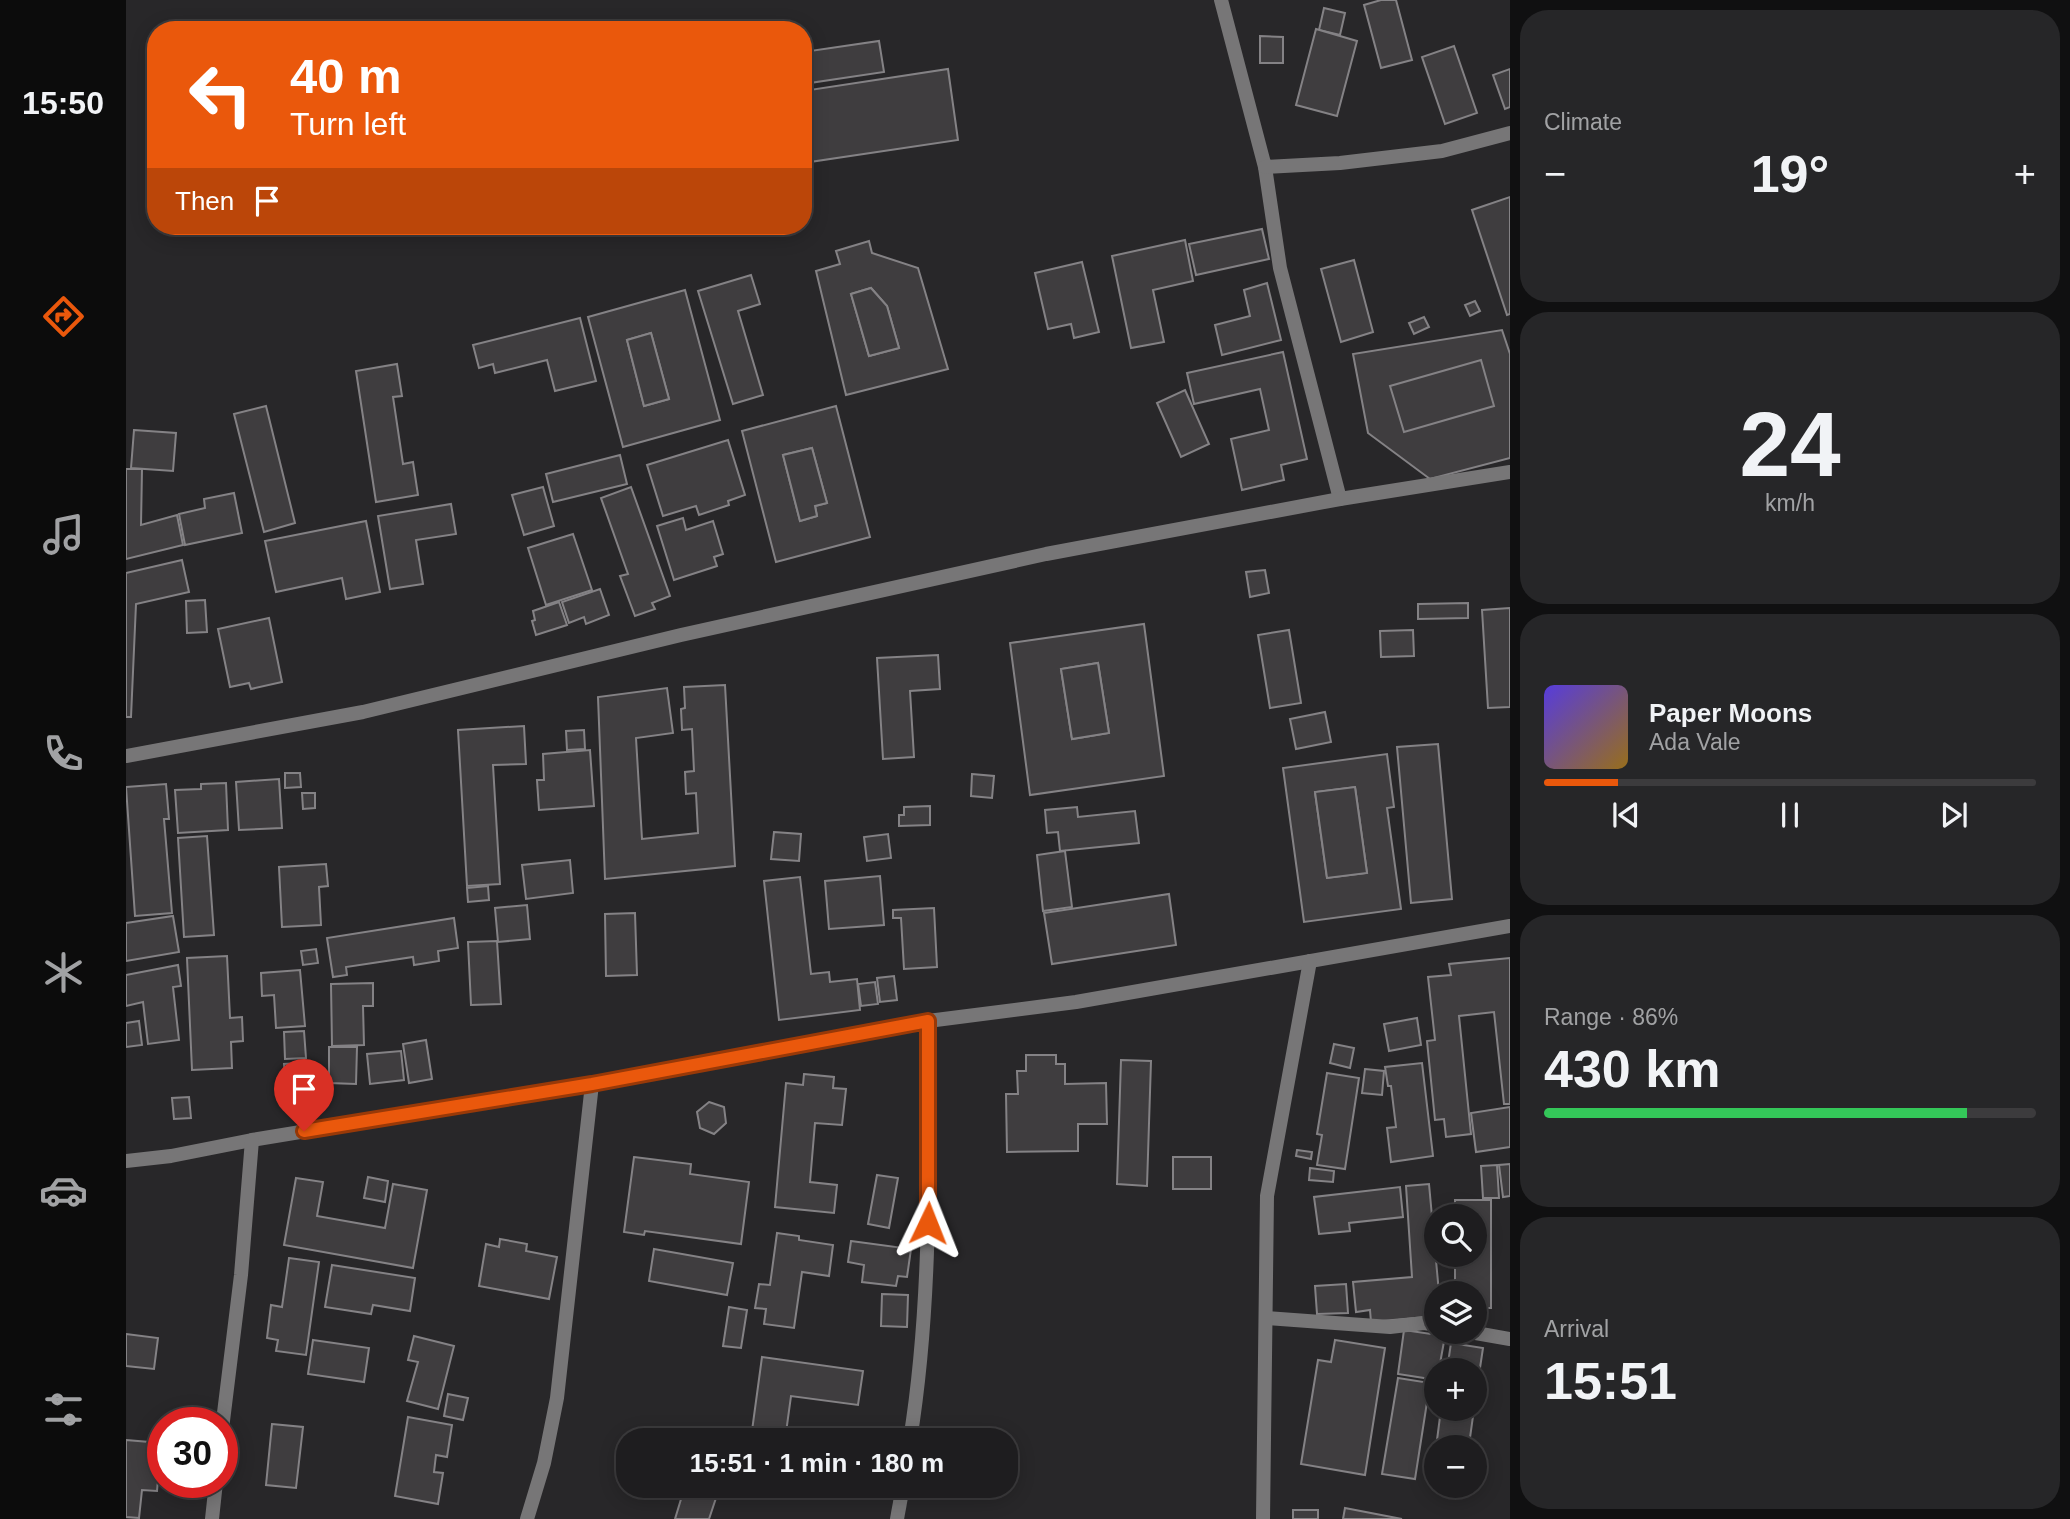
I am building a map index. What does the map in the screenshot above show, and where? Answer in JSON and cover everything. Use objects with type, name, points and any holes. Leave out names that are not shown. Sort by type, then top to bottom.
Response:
[{"type":"street","points":[[1221,0],[1265,167],[1280,268],[1340,499]]},
{"type":"street","points":[[1265,167],[1340,163],[1442,151],[1510,133]]},
{"type":"street","points":[[126,756],[363,712],[681,635],[1046,554],[1340,499],[1510,472]]},
{"type":"street","points":[[126,1161],[171,1156],[251,1140],[592,1084],[928,1021],[1076,1002],[1510,926]]},
{"type":"street","points":[[1263,1519],[1267,1196],[1310,961]]},
{"type":"street","points":[[912,1428],[918,1395],[929,1198],[928,1021]]},
{"type":"street","points":[[527,1519],[544,1462],[557,1398],[592,1084]]},
{"type":"street","points":[[225,1407],[240,1275],[251,1140]]},
{"type":"street","points":[[1266,1318],[1390,1326],[1424,1323]]},
{"type":"street","points":[[1487,1335],[1510,1339]]},
{"type":"street","points":[[212,1519],[214,1498]]},
{"type":"street","points":[[897,1519],[901,1498]]},
{"type":"building","points":[[1381,0],[1396,0],[1412,60],[1381,68],[1364,5]]},
{"type":"building","points":[[1324,8],[1345,13],[1340,35],[1319,30]]},
{"type":"building","points":[[1316,29],[1357,41],[1337,116],[1296,105]]},
{"type":"building","points":[[1260,36],[1283,37],[1283,63],[1260,63]]},
{"type":"building","points":[[879,41],[884,72],[812,83],[812,51]]},
{"type":"building","points":[[1454,46],[1477,113],[1445,124],[1422,57]]},
{"type":"building","points":[[948,69],[958,140],[812,162],[812,90]]},
{"type":"building","points":[[1510,69],[1510,107],[1505,109],[1493,75]]},
{"type":"building","points":[[1510,197],[1510,314],[1507,315],[1472,210]]},
{"type":"building","points":[[1262,229],[1269,259],[1196,275],[1189,244]]},
{"type":"building","points":[[1185,240],[1193,281],[1153,290],[1164,342],[1131,348],[1112,256]]},
{"type":"building","points":[[869,241],[872,253],[918,268],[948,369],[846,395],[816,271],[840,264],[836,251]],"holes":[[[871,288],[887,306],[899,348],[869,356],[851,294]]]},
{"type":"building","points":[[1354,260],[1373,332],[1341,342],[1321,269]]},
{"type":"building","points":[[1082,262],[1099,332],[1074,338],[1071,324],[1048,329],[1035,273]]},
{"type":"building","points":[[751,275],[760,304],[738,311],[763,395],[733,404],[698,291]]},
{"type":"building","points":[[1267,283],[1281,340],[1222,355],[1215,325],[1250,316],[1244,290]]},
{"type":"building","points":[[871,288],[887,306],[899,348],[869,356],[851,294]]},
{"type":"building","points":[[685,290],[720,420],[623,447],[588,317]],"holes":[[[651,333],[669,399],[644,406],[627,340]]]},
{"type":"building","points":[[1475,301],[1480,311],[1470,316],[1465,305]]},
{"type":"building","points":[[1424,317],[1429,327],[1414,334],[1409,323]]},
{"type":"building","points":[[580,318],[596,381],[555,391],[547,360],[495,373],[493,364],[479,368],[473,345]]},
{"type":"building","points":[[1502,330],[1510,354],[1510,458],[1430,479],[1368,433],[1353,354]]},
{"type":"building","points":[[651,333],[669,399],[644,406],[627,340]]},
{"type":"building","points":[[1283,352],[1307,459],[1281,465],[1284,480],[1242,490],[1231,439],[1269,430],[1260,389],[1194,404],[1187,373]]},
{"type":"building","points":[[1481,360],[1494,406],[1404,432],[1390,386]]},
{"type":"building","points":[[397,364],[402,396],[393,397],[403,464],[413,462],[418,495],[376,502],[356,371]]},
{"type":"building","points":[[1185,390],[1209,444],[1181,457],[1157,403]]},
{"type":"building","points":[[266,406],[295,523],[264,532],[234,414]]},
{"type":"building","points":[[836,406],[870,537],[776,562],[742,431]],"holes":[[[812,448],[827,503],[815,506],[817,516],[800,521],[783,455]]]},
{"type":"building","points":[[134,430],[176,433],[173,471],[131,468]]},
{"type":"building","points":[[728,440],[745,495],[728,501],[729,505],[699,515],[696,506],[663,516],[647,465]]},
{"type":"building","points":[[812,448],[827,503],[815,506],[817,516],[800,521],[783,455]]},
{"type":"building","points":[[620,455],[627,484],[553,502],[546,474]]},
{"type":"building","points":[[126,469],[142,469],[141,525],[177,515],[183,545],[126,559]]},
{"type":"building","points":[[543,487],[554,526],[524,535],[512,495]]},
{"type":"building","points":[[631,487],[670,596],[652,603],[655,609],[635,616],[620,576],[628,574],[601,498]]},
{"type":"building","points":[[234,493],[242,533],[185,545],[179,514],[205,508],[204,499]]},
{"type":"building","points":[[451,504],[456,534],[416,540],[423,584],[390,589],[378,516]]},
{"type":"building","points":[[683,518],[686,530],[713,521],[723,554],[714,557],[717,566],[674,580],[657,526]]},
{"type":"building","points":[[366,521],[380,592],[346,599],[342,578],[276,592],[265,541]]},
{"type":"building","points":[[573,534],[592,590],[546,605],[528,548]]},
{"type":"building","points":[[182,560],[189,592],[136,604],[131,717],[126,717],[126,573]]},
{"type":"building","points":[[1265,570],[1269,593],[1250,597],[1246,572]]},
{"type":"building","points":[[600,589],[609,615],[586,624],[584,617],[569,623],[562,602]]},
{"type":"building","points":[[205,600],[207,632],[187,633],[186,601]]},
{"type":"building","points":[[559,602],[567,625],[536,635],[532,621],[535,620],[533,611]]},
{"type":"building","points":[[1468,603],[1468,618],[1418,619],[1418,604]]},
{"type":"building","points":[[1510,608],[1510,707],[1488,708],[1482,610]]},
{"type":"building","points":[[269,618],[282,682],[251,689],[249,683],[230,687],[218,629]]},
{"type":"building","points":[[1144,624],[1164,776],[1030,795],[1010,643]],"holes":[[[1098,663],[1109,733],[1072,739],[1061,669]]]},
{"type":"building","points":[[1289,630],[1301,703],[1270,708],[1258,635]]},
{"type":"building","points":[[1413,630],[1414,656],[1381,657],[1380,631]]},
{"type":"building","points":[[938,655],[940,689],[910,691],[914,757],[883,759],[877,658]]},
{"type":"building","points":[[1098,663],[1109,733],[1072,739],[1061,669]]},
{"type":"building","points":[[725,685],[735,866],[605,879],[598,697],[667,688],[673,733],[636,738],[642,839],[698,833],[696,793],[686,794],[685,772],[694,771],[692,729],[682,730],[684,687]]},
{"type":"building","points":[[1325,712],[1331,742],[1296,749],[1290,719]]},
{"type":"building","points":[[524,726],[526,764],[493,765],[500,884],[467,886],[458,730]]},
{"type":"building","points":[[584,730],[585,749],[567,750],[566,731]]},
{"type":"building","points":[[1438,744],[1452,899],[1411,903],[1397,747]]},
{"type":"building","points":[[590,750],[594,806],[539,810],[537,780],[544,780],[543,754]]},
{"type":"building","points":[[1387,754],[1394,807],[1387,808],[1401,909],[1304,922],[1283,768]],"holes":[[[1355,787],[1367,873],[1327,878],[1315,792]]]},
{"type":"building","points":[[285,773],[300,773],[301,787],[285,788]]},
{"type":"building","points":[[972,774],[994,776],[992,798],[971,796]]},
{"type":"building","points":[[279,779],[282,828],[239,830],[236,782]]},
{"type":"building","points":[[226,783],[228,830],[178,833],[175,790],[201,789],[201,784]]},
{"type":"building","points":[[166,784],[169,819],[164,819],[172,913],[135,916],[126,787]]},
{"type":"building","points":[[1355,787],[1367,873],[1327,878],[1315,792]]},
{"type":"building","points":[[302,793],[315,793],[315,808],[303,809]]},
{"type":"building","points":[[930,806],[930,825],[899,826],[899,815],[904,815],[904,807]]},
{"type":"building","points":[[1077,807],[1078,817],[1135,811],[1139,843],[1060,851],[1058,832],[1047,833],[1045,810]]},
{"type":"building","points":[[774,832],[801,834],[799,861],[771,859]]},
{"type":"building","points":[[888,834],[891,858],[867,861],[864,837]]},
{"type":"building","points":[[207,836],[214,935],[184,937],[178,838]]},
{"type":"building","points":[[1065,851],[1072,907],[1043,911],[1037,855]]},
{"type":"building","points":[[570,860],[573,893],[526,899],[522,865]]},
{"type":"building","points":[[326,864],[328,886],[319,887],[321,925],[282,927],[279,867]]},
{"type":"building","points":[[880,876],[884,925],[829,929],[825,881]]},
{"type":"building","points":[[800,877],[811,974],[829,972],[830,982],[857,979],[860,1010],[779,1020],[764,881]]},
{"type":"building","points":[[488,886],[489,900],[468,902],[467,888]]},
{"type":"building","points":[[1169,894],[1176,945],[1052,964],[1044,913]]},
{"type":"building","points":[[527,905],[530,939],[498,942],[495,908]]},
{"type":"building","points":[[934,908],[937,967],[904,969],[901,918],[893,918],[893,910]]},
{"type":"building","points":[[635,913],[637,975],[606,976],[605,914]]},
{"type":"building","points":[[173,916],[179,952],[126,961],[126,923]]},
{"type":"building","points":[[454,918],[458,948],[438,951],[439,961],[414,965],[413,957],[346,967],[347,975],[333,977],[327,938]]},
{"type":"building","points":[[497,941],[501,1004],[471,1005],[468,942]]},
{"type":"building","points":[[316,949],[318,963],[303,965],[301,951]]},
{"type":"building","points":[[227,956],[230,1018],[242,1017],[243,1041],[231,1042],[232,1068],[192,1070],[187,958]]},
{"type":"building","points":[[1510,958],[1510,1104],[1504,1104],[1494,1012],[1459,1016],[1471,1134],[1446,1137],[1444,1119],[1435,1120],[1427,1041],[1435,1040],[1428,977],[1451,975],[1449,964]]},
{"type":"building","points":[[178,965],[181,986],[173,987],[179,1040],[148,1044],[143,1002],[126,1006],[126,975]]},
{"type":"building","points":[[300,970],[305,1026],[276,1028],[274,995],[262,996],[261,973]]},
{"type":"building","points":[[894,976],[897,1000],[880,1002],[877,978]]},
{"type":"building","points":[[875,982],[878,1004],[861,1006],[858,984]]},
{"type":"building","points":[[373,983],[373,1006],[363,1006],[364,1045],[332,1046],[331,984]]},
{"type":"building","points":[[1417,1018],[1421,1045],[1389,1051],[1384,1024]]},
{"type":"building","points":[[139,1021],[142,1045],[126,1047],[126,1023]]},
{"type":"building","points":[[304,1031],[306,1058],[285,1059],[284,1032]]},
{"type":"building","points":[[426,1040],[432,1079],[409,1083],[403,1044]]},
{"type":"building","points":[[1334,1044],[1354,1048],[1350,1068],[1330,1063]]},
{"type":"building","points":[[329,1047],[357,1047],[356,1084],[329,1083]]},
{"type":"building","points":[[401,1051],[404,1080],[370,1084],[367,1054]]},
{"type":"building","points":[[1026,1055],[1056,1055],[1056,1064],[1065,1064],[1065,1084],[1106,1083],[1107,1124],[1078,1124],[1078,1151],[1007,1152],[1006,1094],[1018,1094],[1017,1071],[1026,1071]]},
{"type":"building","points":[[1121,1060],[1151,1061],[1147,1186],[1117,1184]]},
{"type":"building","points":[[314,1062],[317,1103],[287,1105],[284,1064]]},
{"type":"building","points":[[1422,1063],[1433,1156],[1391,1162],[1387,1128],[1396,1127],[1391,1086],[1388,1086],[1385,1067]]},
{"type":"building","points":[[1365,1069],[1384,1071],[1382,1095],[1362,1093]]},
{"type":"building","points":[[1327,1073],[1359,1078],[1345,1169],[1317,1165],[1322,1135],[1317,1134]]},
{"type":"building","points":[[804,1074],[834,1077],[833,1088],[846,1089],[842,1125],[815,1123],[810,1182],[837,1185],[834,1213],[775,1207],[786,1083],[803,1085]]},
{"type":"building","points":[[189,1097],[191,1118],[174,1119],[172,1098]]},
{"type":"building","points":[[709,1102],[724,1107],[726,1123],[714,1134],[700,1128],[697,1112]]},
{"type":"building","points":[[1510,1107],[1510,1147],[1476,1152],[1471,1113]]},
{"type":"building","points":[[1297,1150],[1312,1152],[1311,1159],[1296,1156]]},
{"type":"building","points":[[634,1157],[691,1164],[690,1174],[749,1182],[741,1244],[645,1231],[644,1235],[624,1232]]},
{"type":"building","points":[[1173,1157],[1211,1157],[1211,1189],[1173,1189]]},
{"type":"building","points":[[1510,1164],[1510,1196],[1503,1197],[1499,1165]]},
{"type":"building","points":[[1497,1165],[1499,1198],[1483,1198],[1481,1166]]},
{"type":"building","points":[[1310,1168],[1334,1171],[1333,1182],[1309,1180]]},
{"type":"building","points":[[877,1175],[898,1178],[889,1228],[868,1224]]},
{"type":"building","points":[[368,1177],[388,1181],[385,1202],[364,1198]]},
{"type":"building","points":[[296,1178],[323,1182],[317,1216],[385,1228],[393,1184],[427,1190],[413,1268],[284,1245]]},
{"type":"building","points":[[1429,1184],[1431,1204],[1424,1204],[1424,1267],[1437,1267],[1438,1281],[1424,1281],[1424,1317],[1371,1322],[1370,1310],[1356,1312],[1353,1282],[1412,1277],[1406,1186]]},
{"type":"building","points":[[1400,1187],[1403,1217],[1349,1223],[1350,1231],[1319,1234],[1314,1197]]},
{"type":"building","points":[[1455,1200],[1491,1200],[1491,1308],[1487,1308],[1487,1281],[1455,1281],[1455,1267],[1487,1267],[1487,1204],[1455,1204]]},
{"type":"building","points":[[777,1233],[799,1236],[799,1240],[833,1245],[829,1276],[802,1272],[794,1328],[764,1324],[766,1309],[755,1308],[759,1284],[770,1285]]},
{"type":"building","points":[[500,1239],[527,1244],[526,1251],[557,1257],[549,1299],[479,1286],[486,1244],[499,1247]]},
{"type":"building","points":[[851,1241],[911,1249],[907,1277],[898,1276],[896,1286],[862,1282],[864,1265],[848,1262]]},
{"type":"building","points":[[654,1249],[733,1263],[727,1295],[649,1281]]},
{"type":"building","points":[[289,1258],[319,1262],[306,1355],[276,1351],[278,1340],[267,1338],[271,1305],[282,1307]]},
{"type":"building","points":[[332,1265],[415,1278],[410,1311],[373,1305],[371,1314],[325,1307]]},
{"type":"building","points":[[1346,1284],[1348,1313],[1317,1314],[1315,1286]]},
{"type":"building","points":[[882,1294],[908,1295],[907,1327],[881,1326]]},
{"type":"building","points":[[729,1307],[747,1310],[741,1348],[723,1346]]},
{"type":"building","points":[[1404,1330],[1424,1333],[1424,1344],[1444,1344],[1441,1358],[1424,1358],[1424,1378],[1398,1374]]},
{"type":"building","points":[[126,1334],[158,1338],[154,1369],[126,1366]]},
{"type":"building","points":[[414,1336],[454,1346],[438,1409],[407,1401],[418,1362],[408,1360]]},
{"type":"building","points":[[313,1340],[369,1348],[364,1382],[308,1374]]},
{"type":"building","points":[[1335,1340],[1385,1348],[1365,1475],[1301,1464],[1318,1360],[1331,1362]]},
{"type":"building","points":[[1451,1344],[1483,1348],[1481,1358],[1449,1358]]},
{"type":"building","points":[[762,1357],[863,1371],[858,1405],[791,1396],[787,1428],[752,1428]]},
{"type":"building","points":[[1398,1378],[1424,1382],[1424,1421],[1415,1479],[1382,1474]]},
{"type":"building","points":[[448,1394],[468,1398],[463,1420],[444,1416]]},
{"type":"building","points":[[408,1417],[452,1425],[447,1457],[436,1455],[434,1472],[443,1473],[438,1504],[395,1496]]},
{"type":"building","points":[[1439,1421],[1472,1421],[1470,1435],[1438,1435]]},
{"type":"building","points":[[272,1424],[303,1427],[296,1488],[266,1485]]},
{"type":"building","points":[[126,1440],[147,1442],[147,1490],[142,1490],[139,1518],[126,1517]]},
{"type":"building","points":[[681,1498],[716,1498],[709,1519],[675,1519]]},
{"type":"building","points":[[1345,1508],[1402,1519],[1343,1519]]},
{"type":"building","points":[[1293,1510],[1318,1510],[1318,1519],[1293,1519]]},
{"type":"route","points":[[304,1131],[592,1084],[928,1021],[928,1223]]}]
